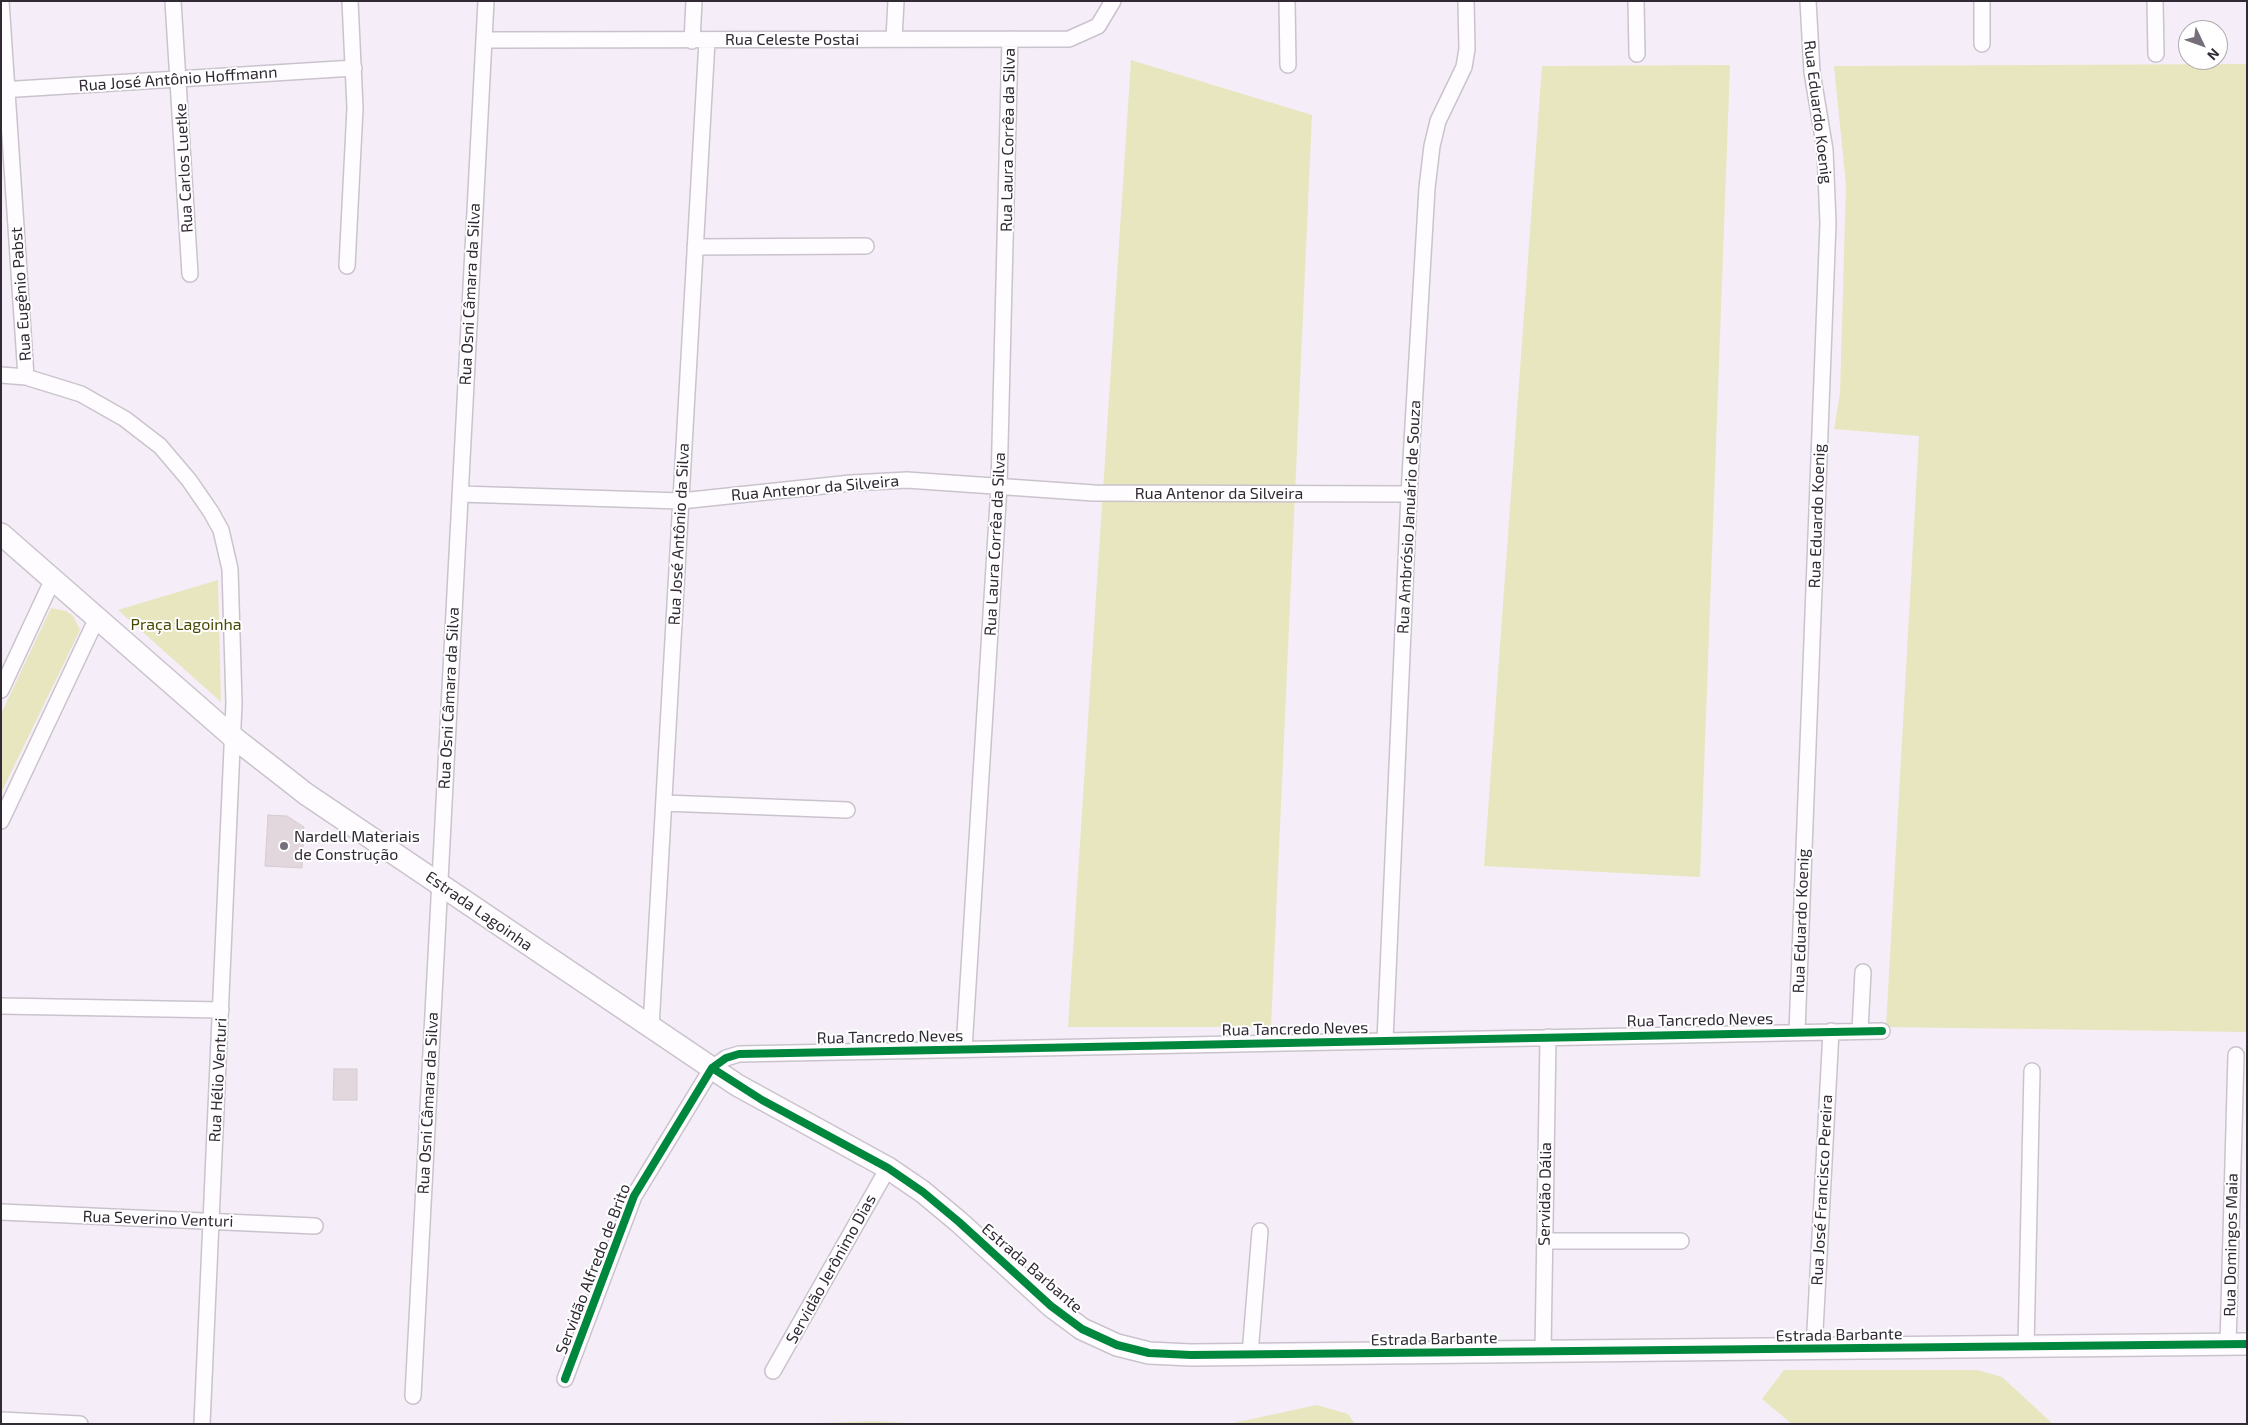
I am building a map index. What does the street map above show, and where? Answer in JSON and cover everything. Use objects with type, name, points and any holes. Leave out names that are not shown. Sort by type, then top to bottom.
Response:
[{"type":"main road","name":"Estrada Lagoinha","points":[[1,534],[233,737],[306,794],[712,1068]]},
{"type":"main road","name":"Estrada Barbante","points":[[712,1068],[762,1100],[888,1168],[923,1192],[959,1222],[1051,1306],[1082,1329],[1117,1345],[1149,1353],[1191,1355],[2238,1344]]},
{"type":"street","name":"Rua Eugênio Pabst","points":[[2,1],[4,90],[26,377]]},
{"type":"street","name":"Rua Carlos Luetke","points":[[174,1],[190,274]]},
{"type":"street","points":[[347,266],[355,144],[354,68],[350,1]]},
{"type":"street","name":"Rua Osni Câmara da Silva","points":[[413,1396],[486,1]]},
{"type":"street","name":"Rua José Antônio da Silva","points":[[651,1027],[696,247],[700,41],[694,1]]},
{"type":"street","points":[[894,39],[896,1]]},
{"type":"street","name":"Rua Celeste Postai","points":[[484,40],[1069,39],[1098,26],[1113,1]]},
{"type":"street","points":[[1287,1],[1288,65]]},
{"type":"street","name":"Rua Ambrósio Januário de Souza","points":[[1385,1040],[1409,494],[1427,188],[1432,146],[1438,121],[1464,67],[1467,49],[1466,1]]},
{"type":"street","points":[[1636,1],[1637,54]]},
{"type":"street","name":"Rua Eduardo Koenig","points":[[1797,1032],[1828,223],[1825,150],[1812,72],[1808,1]]},
{"type":"street","points":[[1982,1],[1982,44]]},
{"type":"street","points":[[2155,1],[2156,54]]},
{"type":"street","name":"Rua Laura Corrêa da Silva","points":[[964,1050],[999,486],[1010,39]]},
{"type":"street","name":"Rua José Antônio Hoffmann","points":[[4,90],[354,68]]},
{"type":"street","points":[[696,247],[866,246]]},
{"type":"street","points":[[1,375],[26,377],[81,394],[125,419],[160,446],[211,512],[221,530],[230,569],[235,676],[233,737]]},
{"type":"street","name":"Rua Antenor da Silveira","points":[[460,494],[681,501],[878,481],[907,480],[1094,493],[1409,494]]},
{"type":"street","points":[[1,690],[53,579]]},
{"type":"street","points":[[1,822],[97,618]]},
{"type":"street","name":"Rua Hélio Venturi","points":[[202,1424],[233,737]]},
{"type":"street","points":[[664,803],[847,810]]},
{"type":"street","points":[[1860,1031],[1863,972]]},
{"type":"street","points":[[1,1006],[221,1010]]},
{"type":"street","name":"Rua José Francisco Pereira","points":[[1814,1349],[1831,1031]]},
{"type":"street","name":"Rua Tancredo Neves","points":[[712,1068],[726,1058],[739,1054],[1882,1031]]},
{"type":"street","name":"Servidão Dália","points":[[1543,1351],[1548,1037]]},
{"type":"street","name":"Rua Domingos Maia","points":[[2236,1055],[2238,1344]]},
{"type":"street","name":"Servidão Alfredo de Brito","points":[[565,1379],[634,1196],[712,1068]]},
{"type":"street","points":[[2026,1346],[2032,1071]]},
{"type":"street","name":"Servidão Jerônimo Dias","points":[[773,1371],[888,1168]]},
{"type":"street","name":"Rua Severino Venturi","points":[[1,1212],[315,1226]]},
{"type":"street","points":[[1250,1354],[1260,1230]]},
{"type":"street","points":[[1545,1241],[1681,1241]]},
{"type":"street","points":[[1,1420],[80,1424]]},
{"type":"green space","points":[[1131,60],[1312,115],[1271,1027],[1068,1027]]},
{"type":"green space","points":[[2178,64],[2178,70],[2228,70],[2228,64],[2247,64],[2247,1032],[1886,1027],[1919,436],[1834,429],[1840,394],[1846,185],[1834,66]]},
{"type":"green space","points":[[1730,65],[1700,877],[1484,866],[1542,66]]},
{"type":"green space","name":"Praça Lagoinha","points":[[218,580],[221,702],[118,610]]},
{"type":"green space","points":[[51,608],[66,611],[73,616],[80,630],[1,793],[1,714]]},
{"type":"green space","points":[[1784,1370],[1977,1370],[2002,1377],[2053,1424],[1792,1424],[1762,1399]]},
{"type":"green space","points":[[1317,1405],[1348,1414],[1355,1424],[1228,1424]]},
{"type":"green space","points":[[872,1421],[925,1424],[795,1424]]},
{"type":"building","name":"Nardell Materiais de Construção","points":[[268,815],[287,816],[304,827],[302,868],[265,866]]},
{"type":"building","points":[[334,1069],[357,1069],[357,1100],[333,1100]]},
{"type":"cycle path","points":[[565,1379],[634,1196],[712,1068],[726,1058],[739,1054],[1882,1031]]},
{"type":"cycle path","points":[[712,1068],[762,1100],[888,1168],[923,1192],[959,1222],[1051,1306],[1082,1329],[1117,1345],[1149,1353],[1191,1355],[2247,1344]]},
{"type":"place","name":"Nardell Materiais de Construção","points":[[284,846]]}]
